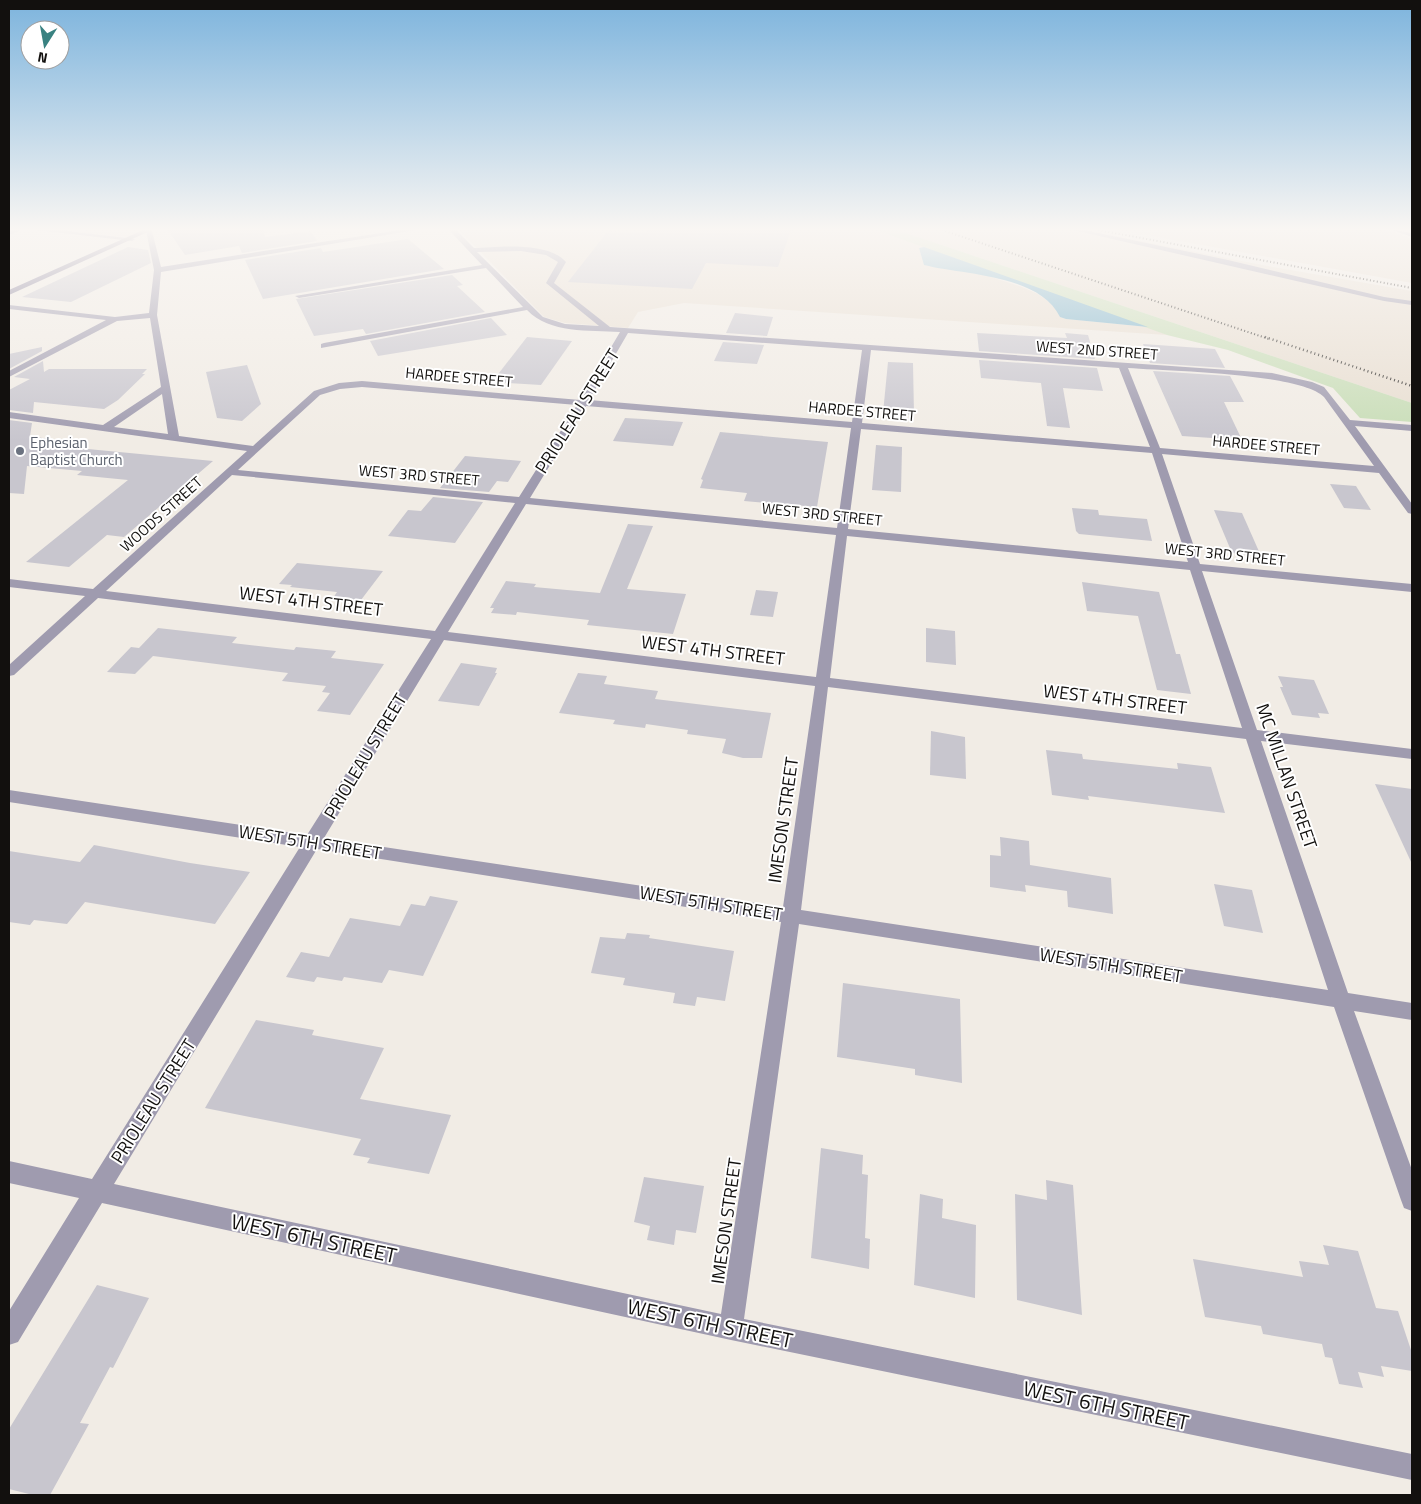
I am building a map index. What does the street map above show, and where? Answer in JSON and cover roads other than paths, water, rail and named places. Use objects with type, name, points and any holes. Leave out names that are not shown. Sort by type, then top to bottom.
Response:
[{"type":"street","points":[[155,300],[153,315],[174,438]]},
{"type":"street","name":"WEST 2ND STREET","points":[[520,300],[540,319],[550,324],[625,331],[1272,376],[1309,384],[1320,389],[1350,423]]},
{"type":"street","points":[[572,300],[608,329]]},
{"type":"street","points":[[9,307],[115,319],[153,315]]},
{"type":"street","points":[[324,346],[528,308]]},
{"type":"street","points":[[9,374],[115,319]]},
{"type":"street","name":"PRIOLEAU STREET","points":[[9,1333],[617,348],[625,331]]},
{"type":"street","name":"IMESON STREET","points":[[731,1328],[791,916],[866,347]]},
{"type":"street","name":"MC MILLAN STREET","points":[[1123,366],[1156,451],[1341,1000],[1412,1200]]},
{"type":"street","name":"HARDEE STREET","points":[[338,386],[362,384],[1384,470]]},
{"type":"street","name":"WOODS STREET","points":[[9,672],[317,393],[338,386]]},
{"type":"street","points":[[104,429],[166,387]]},
{"type":"street","points":[[9,416],[254,449]]},
{"type":"street","points":[[1350,423],[1412,428]]},
{"type":"street","points":[[1350,423],[1412,511]]},
{"type":"street","name":"WEST 3RD STREET","points":[[229,472],[1412,588]]},
{"type":"street","name":"WEST 4TH STREET","points":[[9,583],[1412,754]]},
{"type":"street","name":"WEST 5TH STREET","points":[[9,796],[1412,1011]]},
{"type":"street","name":"WEST 6TH STREET","points":[[9,1172],[731,1328],[1412,1467]]},
{"type":"lane","points":[[1392,300],[1412,303]]},
{"type":"water","points":[[1046,300],[1073,300],[1148,327],[1066,319],[1060,317]]},
{"type":"railway","points":[[1153,300],[1269,339]]},
{"type":"railway","points":[[1265,337],[1412,386]]},
{"type":"place","name":"Ephesian Baptist Church","points":[[20,451]]}]
